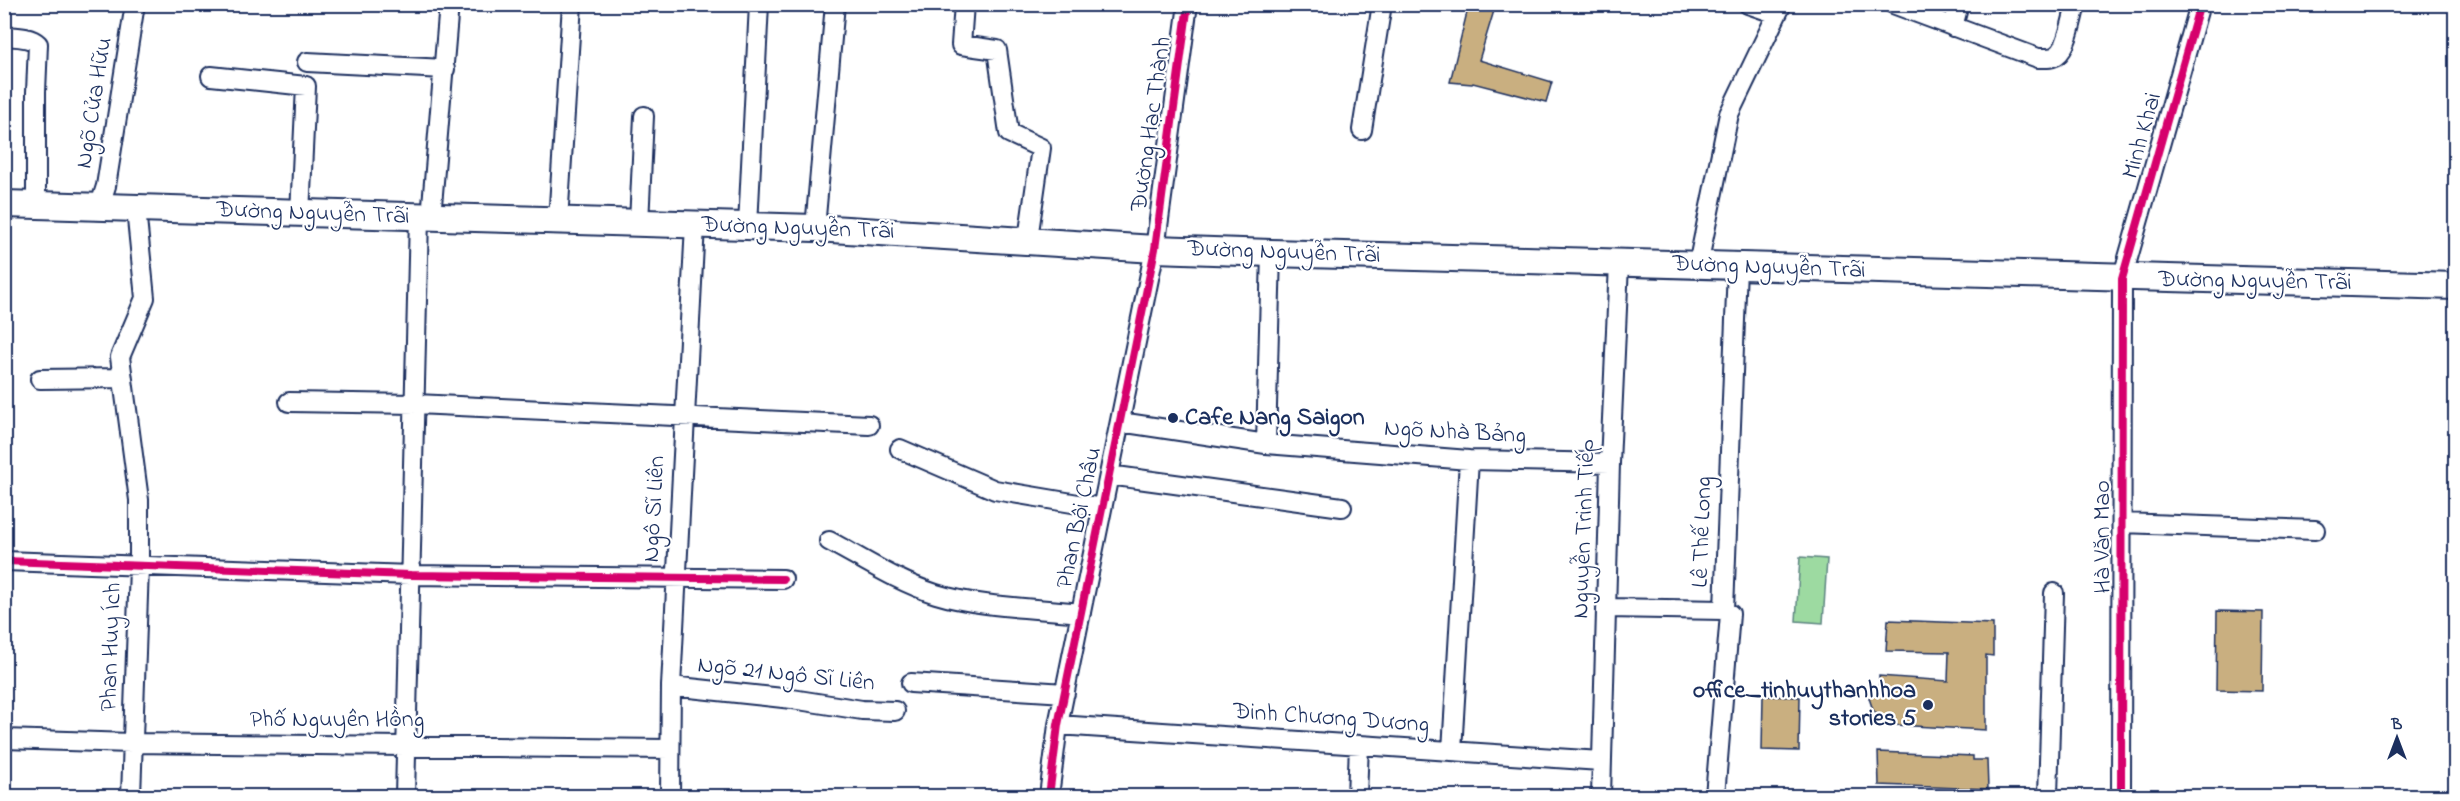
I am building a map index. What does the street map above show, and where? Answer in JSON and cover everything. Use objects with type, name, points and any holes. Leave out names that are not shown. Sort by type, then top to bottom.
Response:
[{"type":"highway","name":"Đường Nguyễn Trãi","points":[[4,204],[815,228],[1028,239],[1155,249],[1271,253],[2122,279],[2456,286]]},
{"type":"street","name":"Ngõ Cửa Hữu","points":[[99,208],[106,186],[135,4]]},
{"type":"street","points":[[405,796],[416,404],[425,217],[445,69],[449,4]]},
{"type":"street","points":[[558,221],[572,4]]},
{"type":"street","points":[[748,226],[759,4]]},
{"type":"street","points":[[815,228],[835,4]]},
{"type":"street","points":[[964,4],[961,45],[997,50],[1009,133],[1041,148],[1028,239]]},
{"type":"street","name":"Đường Hạc Thành","points":[[1155,249],[1188,4]]},
{"type":"street","points":[[1362,130],[1382,4]]},
{"type":"street","points":[[1698,265],[1729,114],[1779,9],[1748,4]]},
{"type":"street","points":[[1893,4],[2037,58],[2050,58],[2058,55],[2064,45],[2076,4]]},
{"type":"street","points":[[1953,27],[1959,4]]},
{"type":"street","name":"Minh Khai","points":[[2122,279],[2200,4]]},
{"type":"street","points":[[4,36],[22,37],[39,44],[36,92],[36,204]]},
{"type":"street","points":[[307,62],[445,69]]},
{"type":"street","points":[[211,76],[306,86],[300,214]]},
{"type":"street","points":[[639,223],[644,116]]},
{"type":"street","name":"Phan Huy Ích","points":[[130,796],[139,567],[139,500],[120,357],[145,298],[136,209]]},
{"type":"street","name":"Ngô Sĩ Liên","points":[[670,796],[671,686],[683,416],[695,225]]},
{"type":"street","name":"Phan Bội Châu","points":[[1049,796],[1058,725],[1155,249]]},
{"type":"street","points":[[1266,444],[1271,253]]},
{"type":"street","name":"Nguyễn Trinh Tiếp","points":[[1601,796],[1610,463],[1619,264]]},
{"type":"street","name":"Lê Thế Long","points":[[1715,796],[1730,614],[1724,610],[1737,267]]},
{"type":"street","name":"Hà Văn Mao","points":[[2121,796],[2122,279]]},
{"type":"street","points":[[40,379],[122,378]]},
{"type":"street","points":[[289,402],[416,404],[870,424]]},
{"type":"street","name":"Ngõ Nhà Bảng","points":[[1120,422],[1266,444],[1469,460],[1610,463]]},
{"type":"street","points":[[900,449],[994,490],[1102,508]]},
{"type":"street","points":[[1452,751],[1469,460]]},
{"type":"street","points":[[1109,475],[1342,507]]},
{"type":"street","points":[[2122,523],[2315,530]]},
{"type":"street","points":[[829,541],[901,580],[936,594],[966,600],[1081,613]]},
{"type":"street","points":[[4,561],[411,575],[783,579]]},
{"type":"street","points":[[2048,796],[2054,593]]},
{"type":"street","points":[[1607,608],[1724,610]]},
{"type":"street","points":[[911,683],[1065,693]]},
{"type":"street","name":"Ngõ 21 Ngô Sĩ Liên","points":[[671,686],[792,699],[861,710],[895,711]]},
{"type":"street","name":"Đinh Chương Dương","points":[[1058,725],[1601,761]]},
{"type":"street","name":"Phố Nguyên Hồng","points":[[4,739],[131,743],[406,744],[669,749]]},
{"type":"street","points":[[1357,796],[1359,745]]},
{"type":"green space","points":[[1800,557],[1827,559],[1823,623],[1796,621]]},
{"type":"building","points":[[1469,4],[1496,4],[1479,60],[1552,82],[1546,102],[1473,83],[1450,82]]},
{"type":"building","points":[[2217,611],[2263,612],[2262,691],[2216,690]]},
{"type":"building","name":"office_tinhuythanhhoa stories 5","points":[[1888,620],[1993,624],[1993,656],[1986,655],[1986,730],[1877,724],[1877,714],[1869,698],[1873,689],[1879,686],[1879,676],[1948,681],[1949,652],[1886,651]]},
{"type":"building","points":[[1763,696],[1800,697],[1799,751],[1762,750]]},
{"type":"building","points":[[1878,752],[1973,756],[1973,760],[1987,760],[1988,789],[1879,785]]},
{"type":"cycle path","points":[[1049,796],[1058,725],[1155,249],[1188,4]]},
{"type":"cycle path","points":[[2121,796],[2122,279],[2200,4]]},
{"type":"cycle path","points":[[4,561],[411,575],[783,579]]},
{"type":"place","name":"Cafe Nang Saigon","points":[[1173,418]]},
{"type":"place","name":"office_tinhuythanhhoa stories 5","points":[[1928,705]]}]
